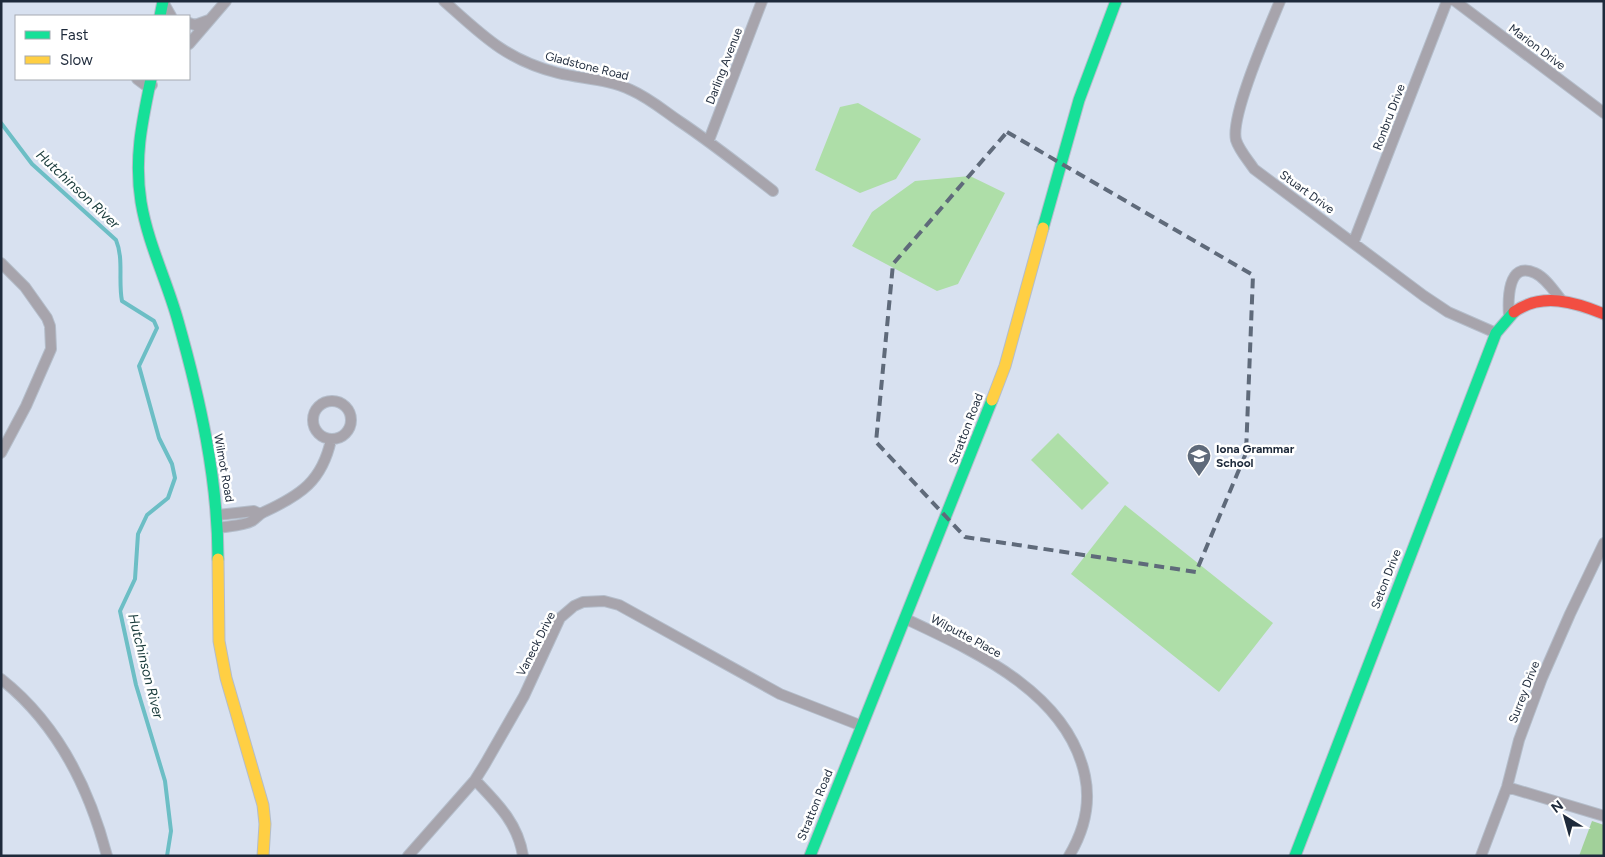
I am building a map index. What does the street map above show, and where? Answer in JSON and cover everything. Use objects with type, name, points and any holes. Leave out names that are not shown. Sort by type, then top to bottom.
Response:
[{"type":"street","points":[[190,43],[226,1]]},
{"type":"street","name":"Gladstone Road","points":[[444,1],[480,34],[514,57],[559,73],[602,81],[629,89],[652,101],[709,140],[774,191]]},
{"type":"street","name":"Darling Avenue","points":[[709,140],[762,1]]},
{"type":"street","name":"Stratton Road","points":[[810,856],[906,619],[1005,366],[1077,109],[1116,1]]},
{"type":"street","name":"Stuart Drive","points":[[1280,1],[1241,105],[1235,129],[1236,141],[1254,169],[1354,241],[1424,296],[1448,312],[1496,333]]},
{"type":"street","name":"Ronbru Drive","points":[[1354,241],[1447,1]]},
{"type":"street","name":"Marion Drive","points":[[1455,1],[1604,113]]},
{"type":"street","points":[[160,15],[163,2]]},
{"type":"street","points":[[163,2],[170,15]]},
{"type":"street","points":[[190,23],[195,25],[210,20]]},
{"type":"street","name":"Wilmot Road","points":[[150,83],[138,143],[141,201],[148,233],[167,284],[178,321],[209,451],[218,515],[219,641],[226,678],[264,804],[263,856]]},
{"type":"street","points":[[1,263],[25,287],[47,318],[50,326],[51,349],[26,406],[1,453]]},
{"type":"street","points":[[1509,316],[1509,287],[1519,273],[1525,271],[1534,272],[1544,279],[1562,301]]},
{"type":"street","name":"Seton Drive","points":[[1296,856],[1496,333],[1509,316],[1525,306],[1547,301],[1562,301],[1586,306],[1604,314]]},
{"type":"street","points":[[218,528],[248,523],[260,514],[285,502],[314,480],[326,460],[331,440]]},
{"type":"street","points":[[218,515],[254,511],[260,514]]},
{"type":"street","name":"Surrey Drive","points":[[1481,856],[1507,787],[1519,740],[1542,678],[1604,543]]},
{"type":"street","name":"Vaneck Drive","points":[[408,856],[475,780],[524,696],[560,618],[574,606],[593,600],[619,605],[780,694],[862,726]]},
{"type":"street","name":"Wilputte Place","points":[[906,619],[974,652],[1009,675],[1036,696],[1068,733],[1082,761],[1087,784],[1088,808],[1079,839],[1069,856]]},
{"type":"street","points":[[1,679],[17,691],[61,743],[77,771],[106,856]]},
{"type":"street","points":[[475,780],[500,806],[514,826],[523,856]]},
{"type":"street","points":[[1507,787],[1604,816]]},
{"type":"highlighted area","points":[[1007,132],[1253,275],[1246,453],[1196,572],[965,537],[876,442],[893,264]]},
{"type":"green space","points":[[858,103],[921,139],[896,179],[860,193],[815,170],[840,107]]},
{"type":"green space","points":[[970,176],[1005,193],[958,284],[937,291],[852,246],[872,212],[915,181]]},
{"type":"green space","points":[[1058,433],[1109,483],[1082,510],[1031,460]]},
{"type":"green space","points":[[1125,505],[1273,623],[1219,692],[1071,574]]},
{"type":"green space","points":[[1592,821],[1604,825],[1604,856],[1579,856]]},
{"type":"waterway","name":"Hutchinson River","points":[[1,123],[32,164],[116,240],[120,255],[122,301],[154,321],[157,328],[139,366],[159,438],[172,464],[175,478],[168,498],[147,515],[138,534],[135,579],[120,611],[136,685],[165,781],[171,831],[167,856]]},
{"type":"traffic: fast","points":[[160,15],[163,1]]},
{"type":"traffic: fast","points":[[1043,228],[1079,100],[1116,1]]},
{"type":"traffic: fast","points":[[151,80],[140,140],[138,170],[141,202],[148,233],[174,306],[194,380],[211,469],[215,499],[218,559]]},
{"type":"traffic: fast","points":[[1295,856],[1496,333],[1514,312]]},
{"type":"traffic: fast","points":[[810,856],[992,400]]},
{"type":"traffic: slow","points":[[992,400],[1005,366],[1043,228]]},
{"type":"traffic: slow","points":[[218,559],[219,641],[226,678],[263,805],[265,824],[263,856]]},
{"type":"traffic: jam","points":[[1514,312],[1536,302],[1559,301],[1582,306],[1604,314]]},
{"type":"place","name":"Iona Grammar School","points":[[1199,477]]}]
